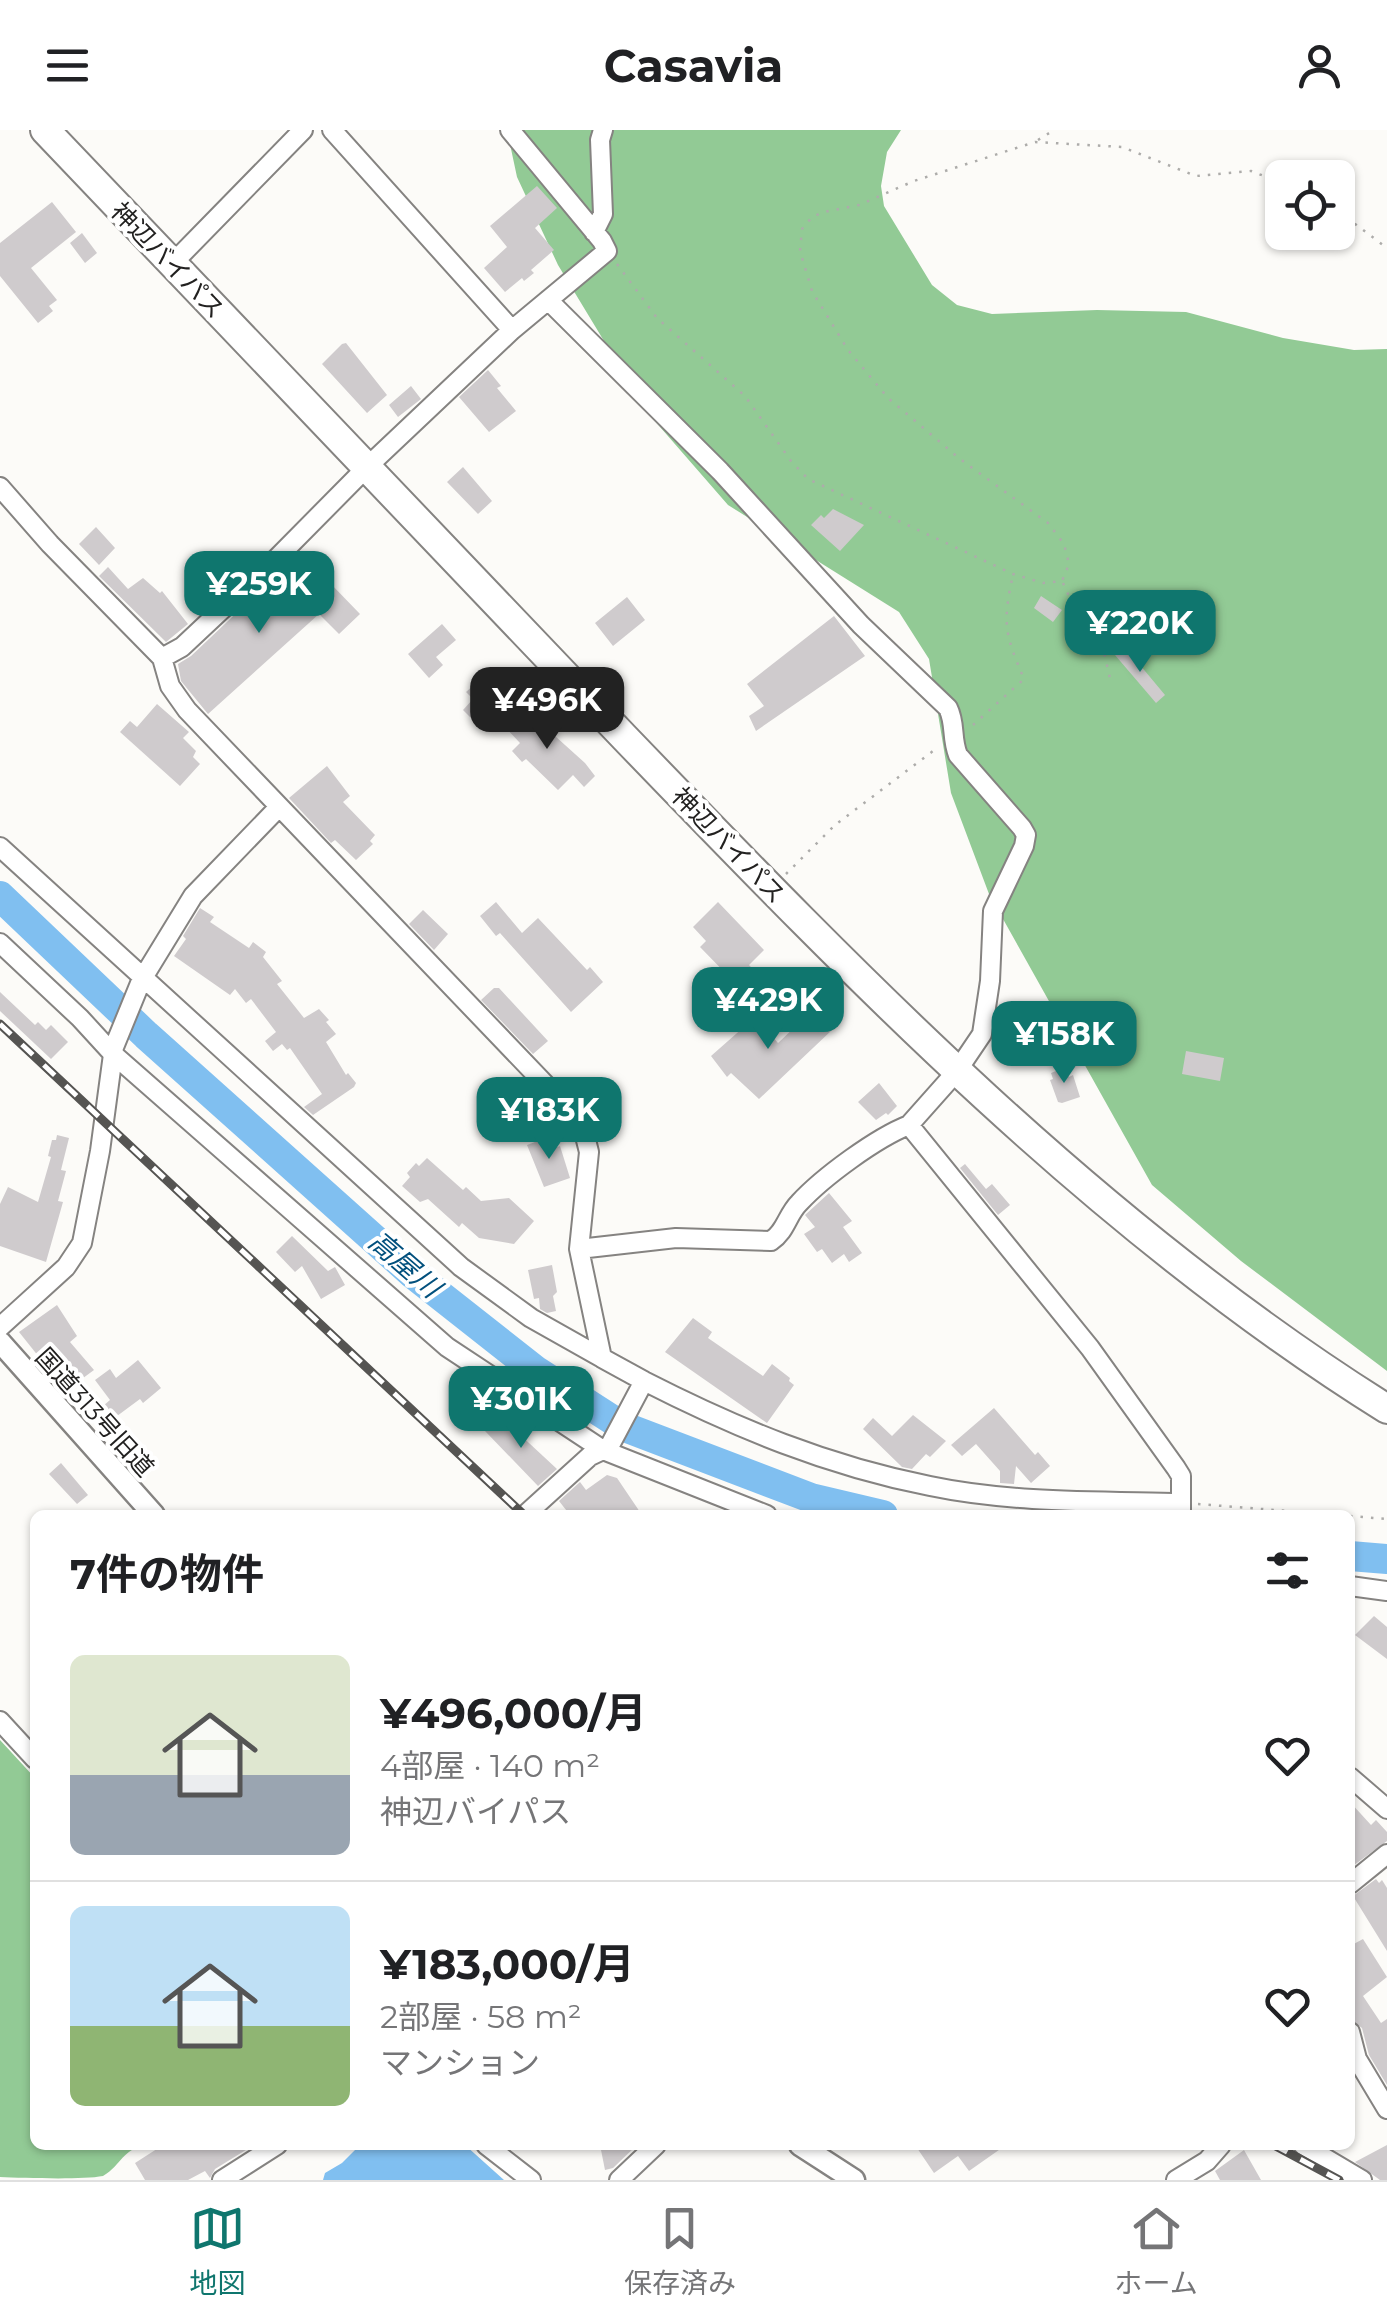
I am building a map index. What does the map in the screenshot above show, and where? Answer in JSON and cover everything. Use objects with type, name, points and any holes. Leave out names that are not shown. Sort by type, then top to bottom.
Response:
[{"type":"highway","name":"神辺バイパス","points":[[45,130],[771,890],[956,1071],[1123,1219],[1313,1363],[1387,1409]]},
{"type":"street","points":[[172,264],[303,130]]},
{"type":"street","points":[[332,130],[512,330]]},
{"type":"street","points":[[162,658],[182,647],[512,330],[606,251],[510,130]]},
{"type":"street","points":[[594,232],[602,214],[603,130]]},
{"type":"street","points":[[548,300],[720,471],[862,625],[948,708],[958,755],[1026,835],[993,912],[982,1034],[909,1125],[878,1139],[799,1202],[780,1235],[771,1240],[676,1238],[579,1248]]},
{"type":"street","points":[[0,487],[162,658],[170,686],[186,710],[565,1105],[584,1132],[589,1152],[579,1248],[602,1358]]},
{"type":"street","points":[[0,1327],[66,1268],[82,1244],[114,1050],[143,978],[192,896],[278,808]]},
{"type":"street","points":[[0,847],[461,1268],[530,1318],[642,1384],[815,1457],[933,1487],[1181,1509],[1180,1476],[1176,1468],[1112,1378],[909,1125]]},
{"type":"street","points":[[0,943],[352,1267],[447,1347],[607,1447],[754,1510]]},
{"type":"street","name":"国道313号旧道","points":[[0,1342],[150,1510]]},
{"type":"street","points":[[531,1510],[590,1456],[607,1447],[642,1384]]},
{"type":"street","points":[[1355,1587],[1387,1591]]},
{"type":"street","points":[[0,1721],[30,1754]]},
{"type":"street","points":[[1355,1781],[1387,1809]]},
{"type":"street","points":[[1355,1880],[1387,1854]]},
{"type":"street","points":[[1355,2064],[1387,2109]]},
{"type":"street","points":[[222,2180],[269,2150]]},
{"type":"street","points":[[492,2150],[531,2180]]},
{"type":"street","points":[[619,2180],[651,2150]]},
{"type":"street","points":[[808,2150],[854,2180]]},
{"type":"street","points":[[1176,2180],[1207,2161],[1217,2150]]},
{"type":"street","points":[[1311,2150],[1362,2180]]},
{"type":"path","points":[[1054,130],[1035,142],[914,181],[859,205],[812,216],[802,229],[800,251],[812,291],[848,350],[888,398],[960,459],[1048,522],[1064,544],[1069,564],[1062,582],[1100,634],[1111,683]]},
{"type":"path","points":[[1035,142],[1122,147],[1196,176],[1251,171],[1265,177]]},
{"type":"path","points":[[1355,224],[1387,248]]},
{"type":"path","points":[[606,251],[658,318],[745,396],[791,462],[808,479],[1013,574],[1043,583],[1062,582]]},
{"type":"path","points":[[771,890],[834,825],[974,724],[1024,679],[1008,641],[1004,619],[1013,574]]},
{"type":"path","points":[[1181,1509],[1207,1510]]},
{"type":"path","points":[[1355,1516],[1387,1518]]},
{"type":"green space","points":[[507,130],[901,130],[887,152],[881,186],[884,206],[932,285],[957,305],[992,314],[1186,312],[1283,338],[1354,350],[1387,349],[1387,1371],[1241,1261],[1152,1185],[989,894],[951,793],[929,659],[899,612],[728,505],[647,412],[558,265],[517,177]]},
{"type":"green space","points":[[0,1740],[30,1773],[30,2150],[133,2150],[103,2176],[0,2177]]},
{"type":"water","points":[[355,2150],[471,2150],[504,2180],[323,2180],[325,2173]]},
{"type":"building","points":[[537,186],[557,208],[535,228],[554,250],[531,270],[534,273],[505,292],[484,268],[507,247],[490,226]]},
{"type":"building","points":[[52,202],[76,232],[31,268],[57,300],[49,306],[53,311],[38,323],[0,276],[0,243]]},
{"type":"building","points":[[82,233],[97,253],[85,263],[70,243]]},
{"type":"building","points":[[346,343],[387,395],[367,413],[322,364]]},
{"type":"building","points":[[488,370],[516,411],[489,432],[459,397]]},
{"type":"building","points":[[411,386],[421,399],[398,417],[389,405]]},
{"type":"building","points":[[463,467],[492,501],[478,514],[447,482]]},
{"type":"building","points":[[833,509],[864,525],[840,551],[811,525]]},
{"type":"building","points":[[96,527],[115,548],[99,565],[79,544]]},
{"type":"building","points":[[108,567],[128,589],[143,578],[162,591],[188,624],[166,642],[99,576]]},
{"type":"building","points":[[283,569],[293,579],[298,577],[316,597],[330,583],[360,614],[339,634],[319,614],[208,714],[181,681],[178,664]]},
{"type":"building","points":[[1041,596],[1062,610],[1053,622],[1034,608]]},
{"type":"building","points":[[627,597],[645,620],[613,646],[595,623]]},
{"type":"building","points":[[834,616],[865,656],[756,731],[749,716],[764,706],[747,684]]},
{"type":"building","points":[[442,624],[456,640],[436,657],[443,665],[429,678],[408,654]]},
{"type":"building","points":[[1125,647],[1165,695],[1156,703],[1115,655]]},
{"type":"building","points":[[476,683],[506,712],[489,729],[463,710],[473,699],[466,692]]},
{"type":"building","points":[[157,704],[189,732],[183,738],[196,751],[193,757],[200,764],[180,786],[120,732],[130,721],[137,727]]},
{"type":"building","points":[[525,709],[595,776],[584,787],[573,775],[558,790],[512,751],[520,743],[506,728]]},
{"type":"building","points":[[327,766],[350,796],[343,802],[375,835],[370,841],[373,844],[356,860],[335,840],[331,843],[289,798]]},
{"type":"building","points":[[496,902],[522,933],[538,918],[603,982],[571,1012],[480,916]]},
{"type":"building","points":[[718,902],[764,950],[749,965],[771,989],[745,1014],[726,994],[736,984],[700,947],[706,941],[693,927]]},
{"type":"building","points":[[200,908],[214,917],[210,922],[249,948],[253,942],[266,952],[263,957],[282,981],[277,984],[304,1018],[319,1009],[329,1020],[326,1022],[336,1034],[326,1042],[346,1075],[356,1083],[354,1087],[313,1115],[304,1107],[322,1094],[290,1048],[287,1050],[282,1044],[273,1051],[265,1041],[276,1032],[251,999],[246,1003],[235,989],[230,995],[174,956]]},
{"type":"building","points":[[423,910],[448,934],[434,950],[409,924]]},
{"type":"building","points":[[499,988],[548,1041],[533,1054],[481,1000]]},
{"type":"building","points":[[0,992],[35,1025],[38,1022],[46,1030],[51,1025],[68,1042],[51,1059],[0,1011]]},
{"type":"building","points":[[815,1008],[832,1030],[759,1099],[731,1073],[727,1077],[711,1056],[753,1014],[778,1043]]},
{"type":"building","points":[[1186,1051],[1224,1058],[1220,1081],[1182,1074]]},
{"type":"building","points":[[1066,1067],[1080,1097],[1062,1103],[1058,1102],[1050,1080],[1051,1073]]},
{"type":"building","points":[[879,1083],[897,1106],[876,1120],[858,1102]]},
{"type":"building","points":[[57,1135],[69,1138],[58,1201],[63,1202],[46,1262],[0,1246],[0,1204],[8,1187],[38,1202],[52,1140]]},
{"type":"building","points":[[551,1136],[555,1148],[560,1146],[570,1178],[544,1187],[527,1145]]},
{"type":"building","points":[[427,1158],[481,1201],[509,1198],[534,1221],[514,1244],[479,1238],[462,1223],[459,1227],[428,1199],[420,1202],[402,1186],[410,1177],[407,1173]]},
{"type":"building","points":[[965,1164],[986,1189],[992,1184],[1010,1205],[998,1215],[960,1168]]},
{"type":"building","points":[[829,1193],[852,1221],[843,1227],[862,1253],[849,1262],[844,1254],[832,1263],[822,1249],[817,1252],[804,1234],[815,1227],[805,1215]]},
{"type":"building","points":[[292,1236],[328,1271],[335,1267],[345,1285],[321,1299],[302,1266],[295,1272],[276,1252]]},
{"type":"building","points":[[552,1265],[556,1311],[547,1313],[540,1309],[539,1298],[534,1299],[528,1270]]},
{"type":"building","points":[[57,1305],[77,1336],[70,1342],[94,1370],[75,1384],[46,1351],[39,1357],[19,1332]]},
{"type":"building","points":[[693,1318],[712,1332],[708,1338],[763,1376],[772,1364],[790,1378],[794,1385],[767,1423],[665,1352]]},
{"type":"building","points":[[138,1360],[161,1388],[113,1419],[103,1406],[110,1400],[95,1380],[110,1369],[116,1378]]},
{"type":"building","points":[[994,1408],[1035,1455],[1038,1452],[1050,1466],[1031,1483],[1016,1466],[1014,1484],[1000,1483],[1000,1471],[976,1444],[962,1456],[951,1445]]},
{"type":"building","points":[[499,1415],[557,1469],[538,1486],[485,1431]]},
{"type":"building","points":[[913,1415],[946,1441],[912,1469],[902,1467],[863,1429],[873,1418],[892,1436]]},
{"type":"building","points":[[61,1463],[88,1495],[77,1504],[49,1474]]},
{"type":"building","points":[[607,1475],[617,1478],[639,1510],[566,1510],[559,1501],[580,1482],[586,1490]]},
{"type":"building","points":[[1374,1616],[1387,1627],[1387,1659],[1355,1635]]},
{"type":"building","points":[[1355,1807],[1371,1825],[1376,1820],[1387,1832],[1387,1841],[1355,1864]]},
{"type":"building","points":[[1376,1879],[1379,1883],[1382,1880],[1387,1888],[1387,1951],[1355,1899],[1355,1895]]},
{"type":"building","points":[[1363,1939],[1387,1977],[1363,1996],[1381,2023],[1387,2019],[1387,2085],[1369,2055],[1362,2028],[1355,2023],[1355,1943]]},
{"type":"building","points":[[1387,2145],[1387,2180],[1380,2180],[1355,2162]]},
{"type":"building","points":[[155,2150],[246,2150],[215,2169],[210,2178],[205,2171],[188,2180],[145,2180],[135,2163]]},
{"type":"building","points":[[601,2150],[632,2150],[613,2168],[605,2170]]},
{"type":"building","points":[[918,2150],[999,2150],[969,2171],[958,2156],[934,2173]]},
{"type":"building","points":[[1244,2150],[1261,2180],[1220,2180],[1215,2171]]},
{"type":"waterway","name":"高屋川","points":[[0,896],[146,1035],[413,1274],[535,1370],[622,1426],[811,1498],[862,1510]]},
{"type":"waterway","name":"高屋川","points":[[1355,1556],[1387,1559]]},
{"type":"railway","points":[[0,1024],[519,1510]]},
{"type":"railway","points":[[1283,2150],[1339,2180]]}]
